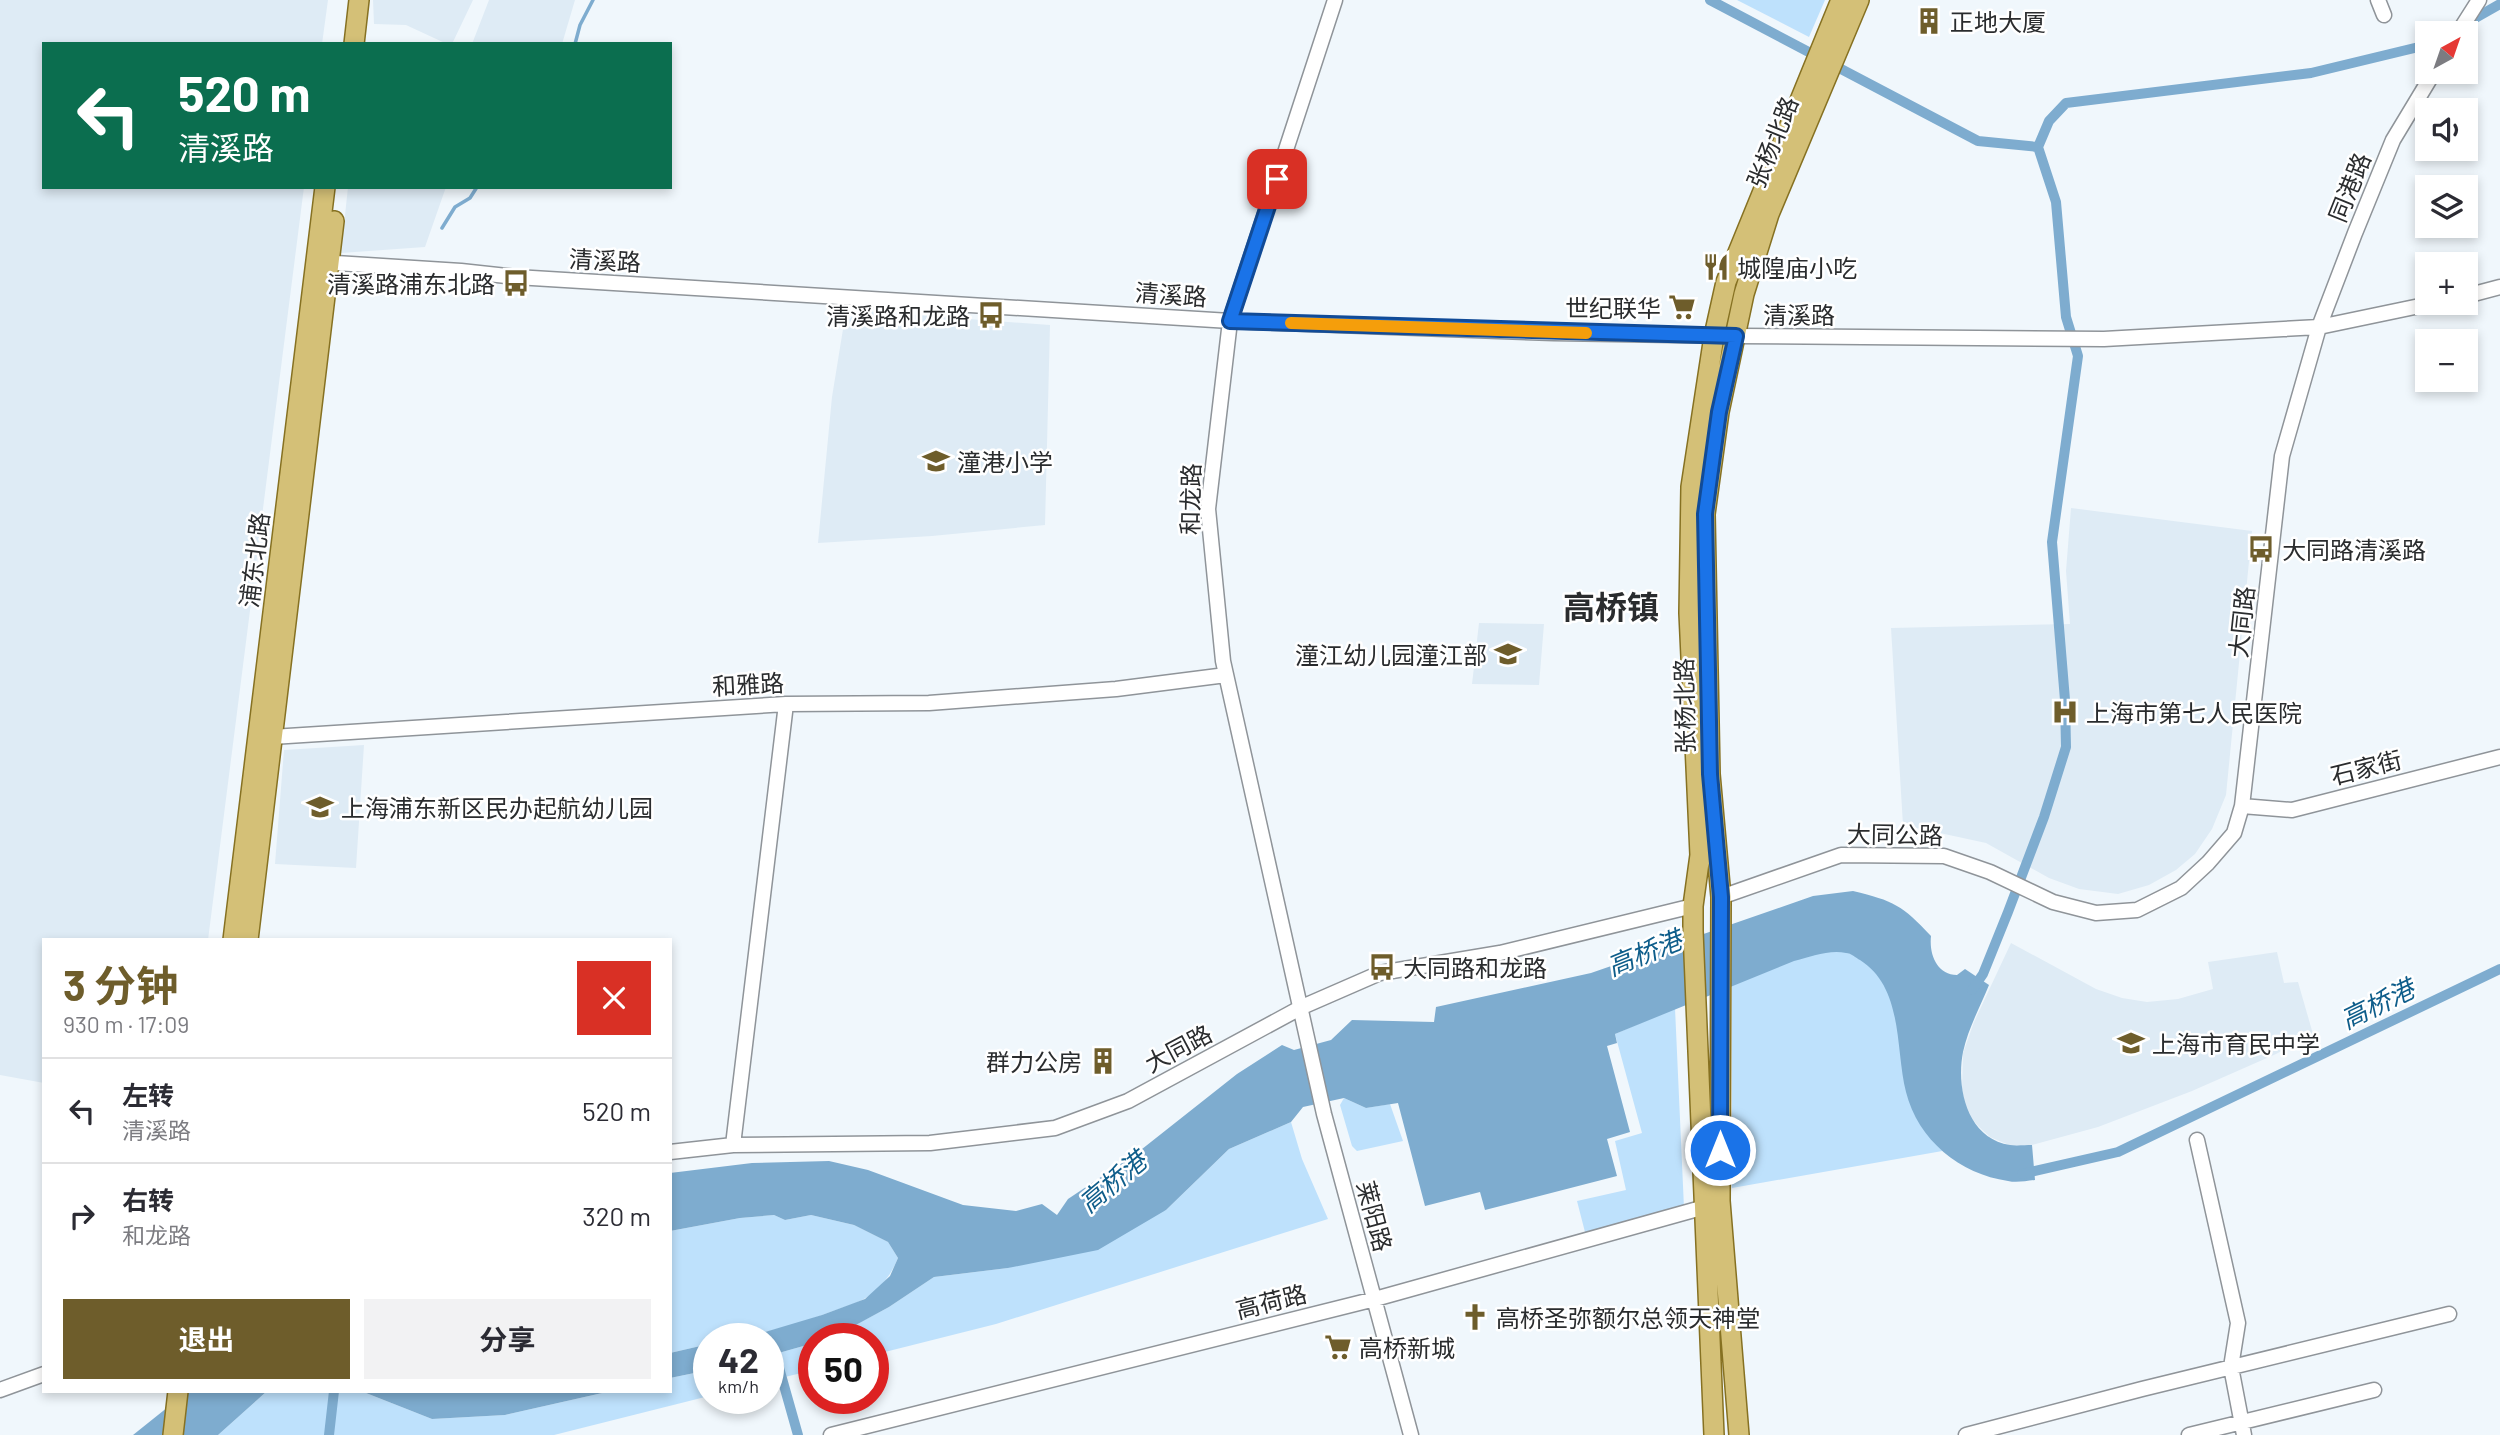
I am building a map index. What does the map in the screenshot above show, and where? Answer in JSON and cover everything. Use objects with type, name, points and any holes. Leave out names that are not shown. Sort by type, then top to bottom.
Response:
[{"type":"main road","points":[[344,42],[348,0]]},
{"type":"main road","points":[[354,42],[359,0]]},
{"type":"main road","name":"张杨北路","points":[[1714,1435],[1711,1205],[1721,897],[1710,774],[1705,514],[1719,412],[1744,293],[1769,214],[1825,58],[1841,0]]},
{"type":"main road","name":"张杨北路","points":[[1739,1435],[1711,1205],[1695,1009],[1693,905],[1700,855],[1689,613],[1691,487],[1714,336],[1726,282],[1825,58],[1859,0]]},
{"type":"main road","name":"浦东北路","points":[[248,938],[322,262],[325,189]]},
{"type":"main road","name":"浦东北路","points":[[233,938],[322,262],[338,189]]},
{"type":"main road","name":"大同公路","points":[[1693,905],[1721,897]]},
{"type":"main road","points":[[173,1435],[182,1393]]},
{"type":"main road","points":[[182,1393],[185,1435]]},
{"type":"street","name":"和龙路","points":[[1302,1007],[1226,675],[1208,509],[1230,321],[1335,0]]},
{"type":"street","points":[[2378,0],[2384,15]]},
{"type":"street","points":[[2466,21],[2479,0]]},
{"type":"street","name":"同港路","points":[[2319,327],[2393,140],[2427,84]]},
{"type":"street","name":"清溪路","points":[[322,262],[516,277],[1230,321],[1554,332],[2104,339],[2319,327]]},
{"type":"street","points":[[2478,293],[2500,287]]},
{"type":"street","points":[[2319,327],[2415,307]]},
{"type":"street","name":"大同路","points":[[2053,902],[2096,913],[2137,910],[2181,888],[2234,833],[2242,806],[2282,456],[2319,327]]},
{"type":"street","name":"和雅路","points":[[272,737],[786,704],[929,704],[1116,689],[1226,675]]},
{"type":"street","points":[[733,1145],[786,704]]},
{"type":"street","name":"石家街","points":[[2242,806],[2292,810],[2500,757]]},
{"type":"street","name":"大同公路","points":[[1721,897],[1841,855],[1944,856],[1990,872],[2053,902]]},
{"type":"street","name":"大同路","points":[[672,1152],[733,1145],[930,1143],[1055,1128],[1128,1101],[1302,1007],[1380,973],[1500,953],[1693,905]]},
{"type":"street","name":"莱阳路","points":[[1302,1007],[1324,1114],[1411,1435]]},
{"type":"street","points":[[2197,1140],[2238,1323],[2231,1367],[2242,1428]]},
{"type":"street","name":"高荷路","points":[[833,1435],[1374,1299],[1711,1205]]},
{"type":"street","points":[[1966,1435],[2449,1314]]},
{"type":"street","points":[[0,1390],[42,1375]]},
{"type":"street","points":[[2189,1435],[2242,1428],[2374,1390]]},
{"type":"shaded area","points":[[0,0],[328,0],[322,42],[42,42],[42,189],[304,189],[208,938],[42,938],[42,1083],[0,1075]]},
{"type":"shaded area","points":[[373,0],[473,0],[453,42],[443,42],[406,25],[374,24]]},
{"type":"shaded area","points":[[489,0],[575,0],[563,42],[473,42]]},
{"type":"shaded area","points":[[1737,0],[1825,0],[1809,37]]},
{"type":"shaded area","points":[[348,189],[445,189],[425,247],[341,253]]},
{"type":"shaded area","name":"潼港小学","points":[[860,311],[1050,325],[1045,525],[818,543],[832,397],[844,323]]},
{"type":"shaded area","name":"上海市第七人民医院","points":[[2071,508],[2252,531],[2226,795],[2212,829],[2195,854],[2176,870],[2149,885],[2118,894],[2079,889],[2049,878],[1986,843],[1903,825],[1891,628],[2070,624],[2066,571]]},
{"type":"shaded area","name":"潼江幼儿园潼江部","points":[[1479,623],[1544,624],[1539,685],[1472,684]]},
{"type":"shaded area","name":"上海浦东新区民办起航幼儿园","points":[[364,745],[356,868],[275,864],[284,750]]},
{"type":"shaded area","points":[[1800,934],[1895,971],[1948,1150],[1732,1188],[1732,964]]},
{"type":"shaded area","name":"上海市育民中学","points":[[2011,943],[2096,989],[2122,998],[2147,1002],[2178,999],[2213,989],[2208,962],[2277,952],[2284,983],[2298,982],[2313,1034],[2276,1054],[2192,1091],[2098,1127],[2032,1145],[2009,1145],[1990,1137],[1977,1125],[1965,1109],[1962,1089],[1963,1053],[1974,1022]]},
{"type":"shaded area","points":[[1675,1008],[1684,1208],[1586,1236],[1577,1201],[1626,1190],[1615,1141],[1642,1133],[1615,1034]]},
{"type":"shaded area","points":[[1344,1098],[1366,1108],[1390,1104],[1403,1141],[1357,1151],[1352,1146],[1340,1105]]},
{"type":"shaded area","points":[[1291,1122],[1302,1159],[1328,1219],[996,1324],[889,1351],[889,1323],[859,1323],[934,1277],[1008,1268],[1166,1210],[1229,1149]]},
{"type":"shaded area","points":[[774,1215],[785,1220],[811,1215],[854,1225],[888,1242],[898,1258],[880,1287],[858,1302],[784,1327],[784,1323],[693,1323],[693,1348],[672,1353],[672,1231],[740,1218]]},
{"type":"shaded area","points":[[798,1348],[798,1374],[784,1377],[784,1351]]},
{"type":"shaded area","points":[[693,1373],[693,1400],[554,1435],[218,1435],[265,1393],[366,1393],[432,1419],[505,1415],[602,1393],[672,1393],[672,1378]]},
{"type":"water","points":[[1853,891],[1888,901],[1912,917],[1931,936],[1931,950],[1939,967],[1957,975],[1965,969],[1989,985],[1963,1052],[1963,1095],[1974,1122],[1984,1133],[2010,1145],[2032,1145],[2035,1180],[2011,1182],[1973,1171],[1944,1152],[1931,1139],[1920,1125],[1906,1092],[1895,1020],[1884,986],[1874,972],[1860,960],[1848,953],[1833,952],[1794,961],[1615,1034],[1617,1043],[1607,1046],[1630,1132],[1607,1139],[1617,1176],[1485,1210],[1480,1192],[1425,1206],[1398,1103],[1366,1108],[1344,1098],[1303,1107],[1291,1122],[1229,1149],[1166,1210],[1098,1250],[1008,1268],[934,1277],[860,1323],[798,1323],[798,1348],[784,1351],[784,1326],[865,1299],[890,1276],[898,1258],[888,1242],[854,1225],[811,1215],[785,1220],[774,1215],[740,1218],[672,1231],[672,1173],[752,1163],[829,1161],[868,1170],[963,1205],[1016,1211],[1042,1204],[1057,1215],[1068,1199],[1137,1153],[1237,1074],[1282,1045],[1294,1050],[1331,1040],[1352,1020],[1434,1022],[1436,1007],[1591,973],[1813,896]]},
{"type":"water","points":[[693,1348],[693,1373],[672,1378],[672,1353]]},
{"type":"water","points":[[186,1393],[265,1393],[218,1435],[133,1435]]},
{"type":"water","points":[[366,1393],[602,1393],[505,1415],[432,1419]]},
{"type":"waterway","points":[[576,42],[580,25],[593,0]]},
{"type":"waterway","points":[[1710,0],[1978,141],[2038,147]]},
{"type":"waterway","points":[[2470,21],[2500,4]]},
{"type":"waterway","points":[[1972,990],[1983,974],[2008,912],[2044,817],[2066,747],[2065,700],[2052,542],[2078,356],[2066,317],[2056,202],[2038,147],[2049,121],[2066,103],[2311,73],[2415,48]]},
{"type":"waterway","points":[[442,228],[455,207],[470,198],[476,189]]},
{"type":"waterway","name":"高桥港","points":[[2022,1174],[2118,1152],[2500,969]]},
{"type":"waterway","points":[[784,1385],[798,1435]]},
{"type":"waterway","points":[[329,1435],[334,1393]]},
{"type":"slow traffic","points":[[1291,323],[1586,333]]},
{"type":"place","name":"正地大厦","points":[[1929,21]]},
{"type":"place","name":"城隍庙小吃","points":[[1716,267]]},
{"type":"place","name":"清溪路浦东北路","points":[[516,283]]},
{"type":"place","name":"世纪联华","points":[[1682,307]]},
{"type":"place","name":"清溪路和龙路","points":[[991,315]]},
{"type":"place","name":"潼港小学","points":[[936,461]]},
{"type":"place","name":"大同路清溪路","points":[[2261,549]]},
{"type":"place","name":"潼江幼儿园潼江部","points":[[1508,654]]},
{"type":"place","name":"上海市第七人民医院","points":[[2065,712]]},
{"type":"place","name":"上海浦东新区民办起航幼儿园","points":[[320,807]]},
{"type":"place","name":"大同路和龙路","points":[[1382,967]]},
{"type":"place","name":"上海市育民中学","points":[[2131,1043]]},
{"type":"place","name":"群力公房","points":[[1103,1061]]},
{"type":"place","name":"高桥圣弥额尔总领天神堂","points":[[1475,1317]]},
{"type":"place","name":"高桥新城","points":[[1338,1347]]},
{"type":"district","name":"高桥镇","points":[[1611,606]]},
{"type":"route","points":[[1277,179],[1230,321],[1736,336],[1719,412],[1705,514],[1710,774],[1713,834],[1721,897],[1720,1150]]}]
